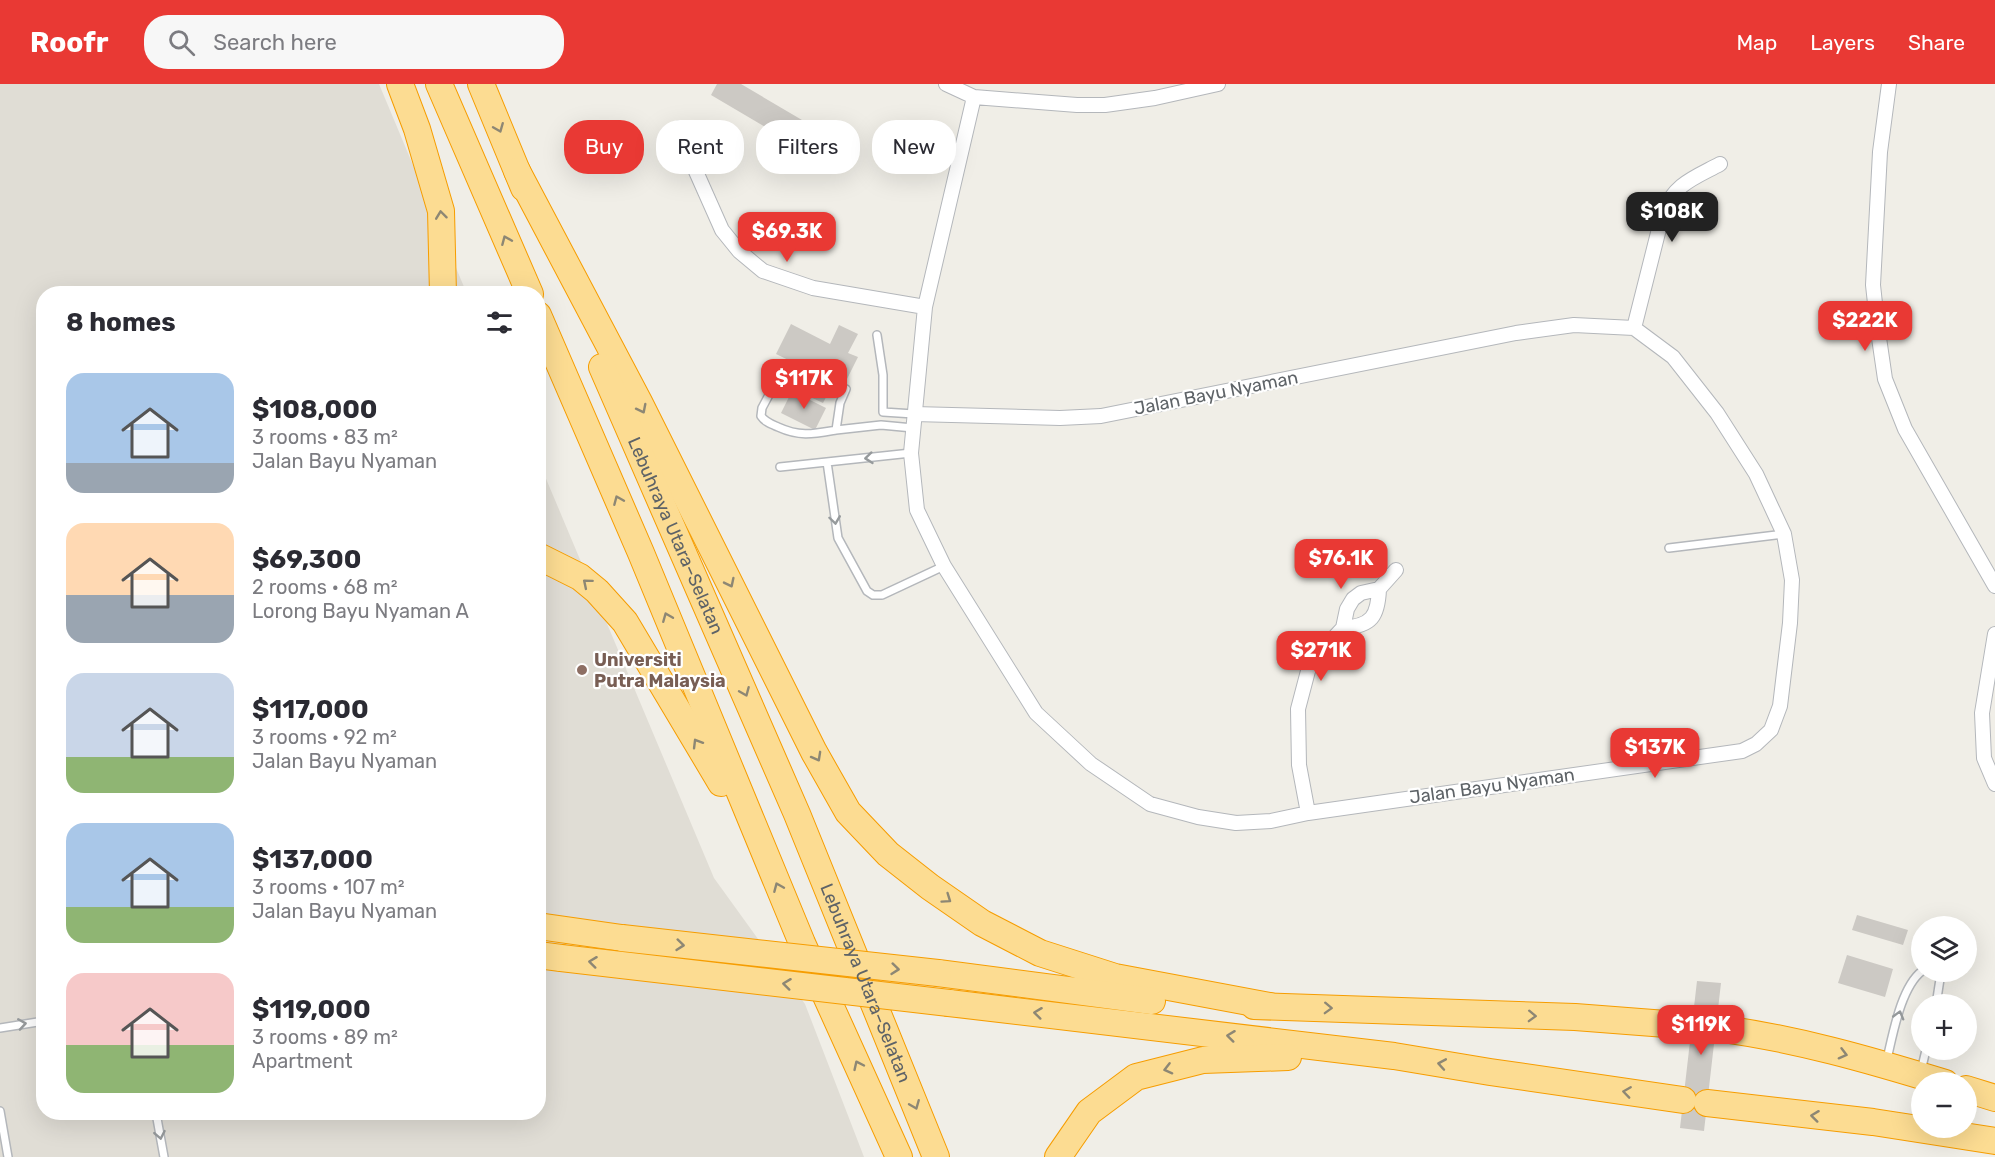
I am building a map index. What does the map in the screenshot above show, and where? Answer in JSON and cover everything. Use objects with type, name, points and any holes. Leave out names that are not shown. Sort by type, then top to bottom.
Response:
[{"type":"highway","points":[[400,84],[417,129],[441,211],[443,286]]},
{"type":"highway","points":[[439,84],[527,286]]},
{"type":"highway","name":"Lebuhraya Utara–Selatan","points":[[480,84],[797,814],[936,1157]]},
{"type":"highway","points":[[517,171],[639,402],[814,752],[848,812],[888,854],[930,887],[982,923],[1040,953],[1115,977],[1270,1006]]},
{"type":"highway","name":"Lebuhraya Utara–Selatan","points":[[546,333],[641,553],[802,944],[899,1157]]},
{"type":"highway","points":[[546,560],[580,577],[597,591],[625,622],[725,789],[752,827]]},
{"type":"highway","points":[[546,927],[1189,1005],[1575,1017],[1704,1027],[1801,1043],[1911,1072]]},
{"type":"highway","points":[[550,957],[1394,1056],[1695,1102],[1873,1122],[1995,1141]]},
{"type":"highway","points":[[1058,1157],[1089,1112],[1136,1077],[1203,1060],[1256,1057],[1394,1056]]},
{"type":"highway","points":[[1977,1092],[1995,1098]]},
{"type":"street","points":[[946,84],[974,97],[1077,105],[1105,105],[1155,98],[1218,84]]},
{"type":"street","points":[[1889,84],[1880,152],[1873,285],[1886,379],[1905,429],[1995,586]]},
{"type":"street","name":"Jalan Bayu Nyaman","points":[[914,421],[1101,416],[1516,333],[1574,325],[1634,328],[1672,357],[1717,413],[1756,474],[1784,534],[1792,580],[1790,623],[1780,706],[1771,730],[1756,744],[1742,751],[1271,820],[1236,823],[1198,817],[1150,804],[1091,764],[1036,713],[944,566],[916,510],[911,453],[914,421],[925,307],[974,97]]},
{"type":"street","points":[[1634,328],[1663,213],[1669,199],[1681,185],[1720,164]]},
{"type":"street","points":[[697,174],[722,230],[739,252],[763,271],[813,288],[925,307]]},
{"type":"street","points":[[1343,628],[1361,625],[1376,615],[1379,589],[1396,570]]},
{"type":"street","points":[[1308,813],[1299,765],[1299,709],[1308,671],[1313,660],[1343,628],[1347,609],[1353,599],[1361,593],[1379,589]]},
{"type":"street","points":[[1995,634],[1982,712],[1984,758],[1995,784]]},
{"type":"lane","points":[[876,334],[883,375],[881,425]]},
{"type":"lane","points":[[778,378],[762,408],[761,416],[764,421],[792,433],[812,434],[914,421]]},
{"type":"lane","points":[[836,430],[840,403],[846,389]]},
{"type":"lane","points":[[883,412],[914,421]]},
{"type":"lane","points":[[780,467],[911,453]]},
{"type":"lane","points":[[827,462],[838,538],[867,591],[873,595],[882,595],[944,566]]},
{"type":"lane","points":[[1669,548],[1784,534]]},
{"type":"lane","points":[[1885,1065],[1900,1008],[1913,982]]},
{"type":"lane","points":[[0,1028],[36,1022]]},
{"type":"lane","points":[[0,1111],[8,1157]]},
{"type":"lane","points":[[157,1120],[164,1157]]},
{"type":"shaded area","name":"Universiti Putra Malaysia","points":[[0,84],[379,84],[464,286],[36,286],[36,1120],[546,1120],[546,479],[714,878],[805,1004],[864,1157],[0,1157]]},
{"type":"building","points":[[717,84],[741,84],[802,120],[756,122],[711,95]]},
{"type":"building","points":[[791,324],[830,344],[839,325],[858,334],[848,353],[858,357],[843,387],[834,382],[823,403],[804,394],[815,373],[776,354]]},
{"type":"building","points":[[792,391],[826,408],[815,430],[781,413]]},
{"type":"building","points":[[1857,915],[1908,930],[1903,945],[1852,930]]},
{"type":"building","points":[[1847,955],[1893,969],[1885,997],[1838,983]]},
{"type":"building","points":[[1697,981],[1721,983],[1704,1131],[1680,1128]]},
{"type":"place","name":"Universiti Putra Malaysia","points":[[582,670]]}]
